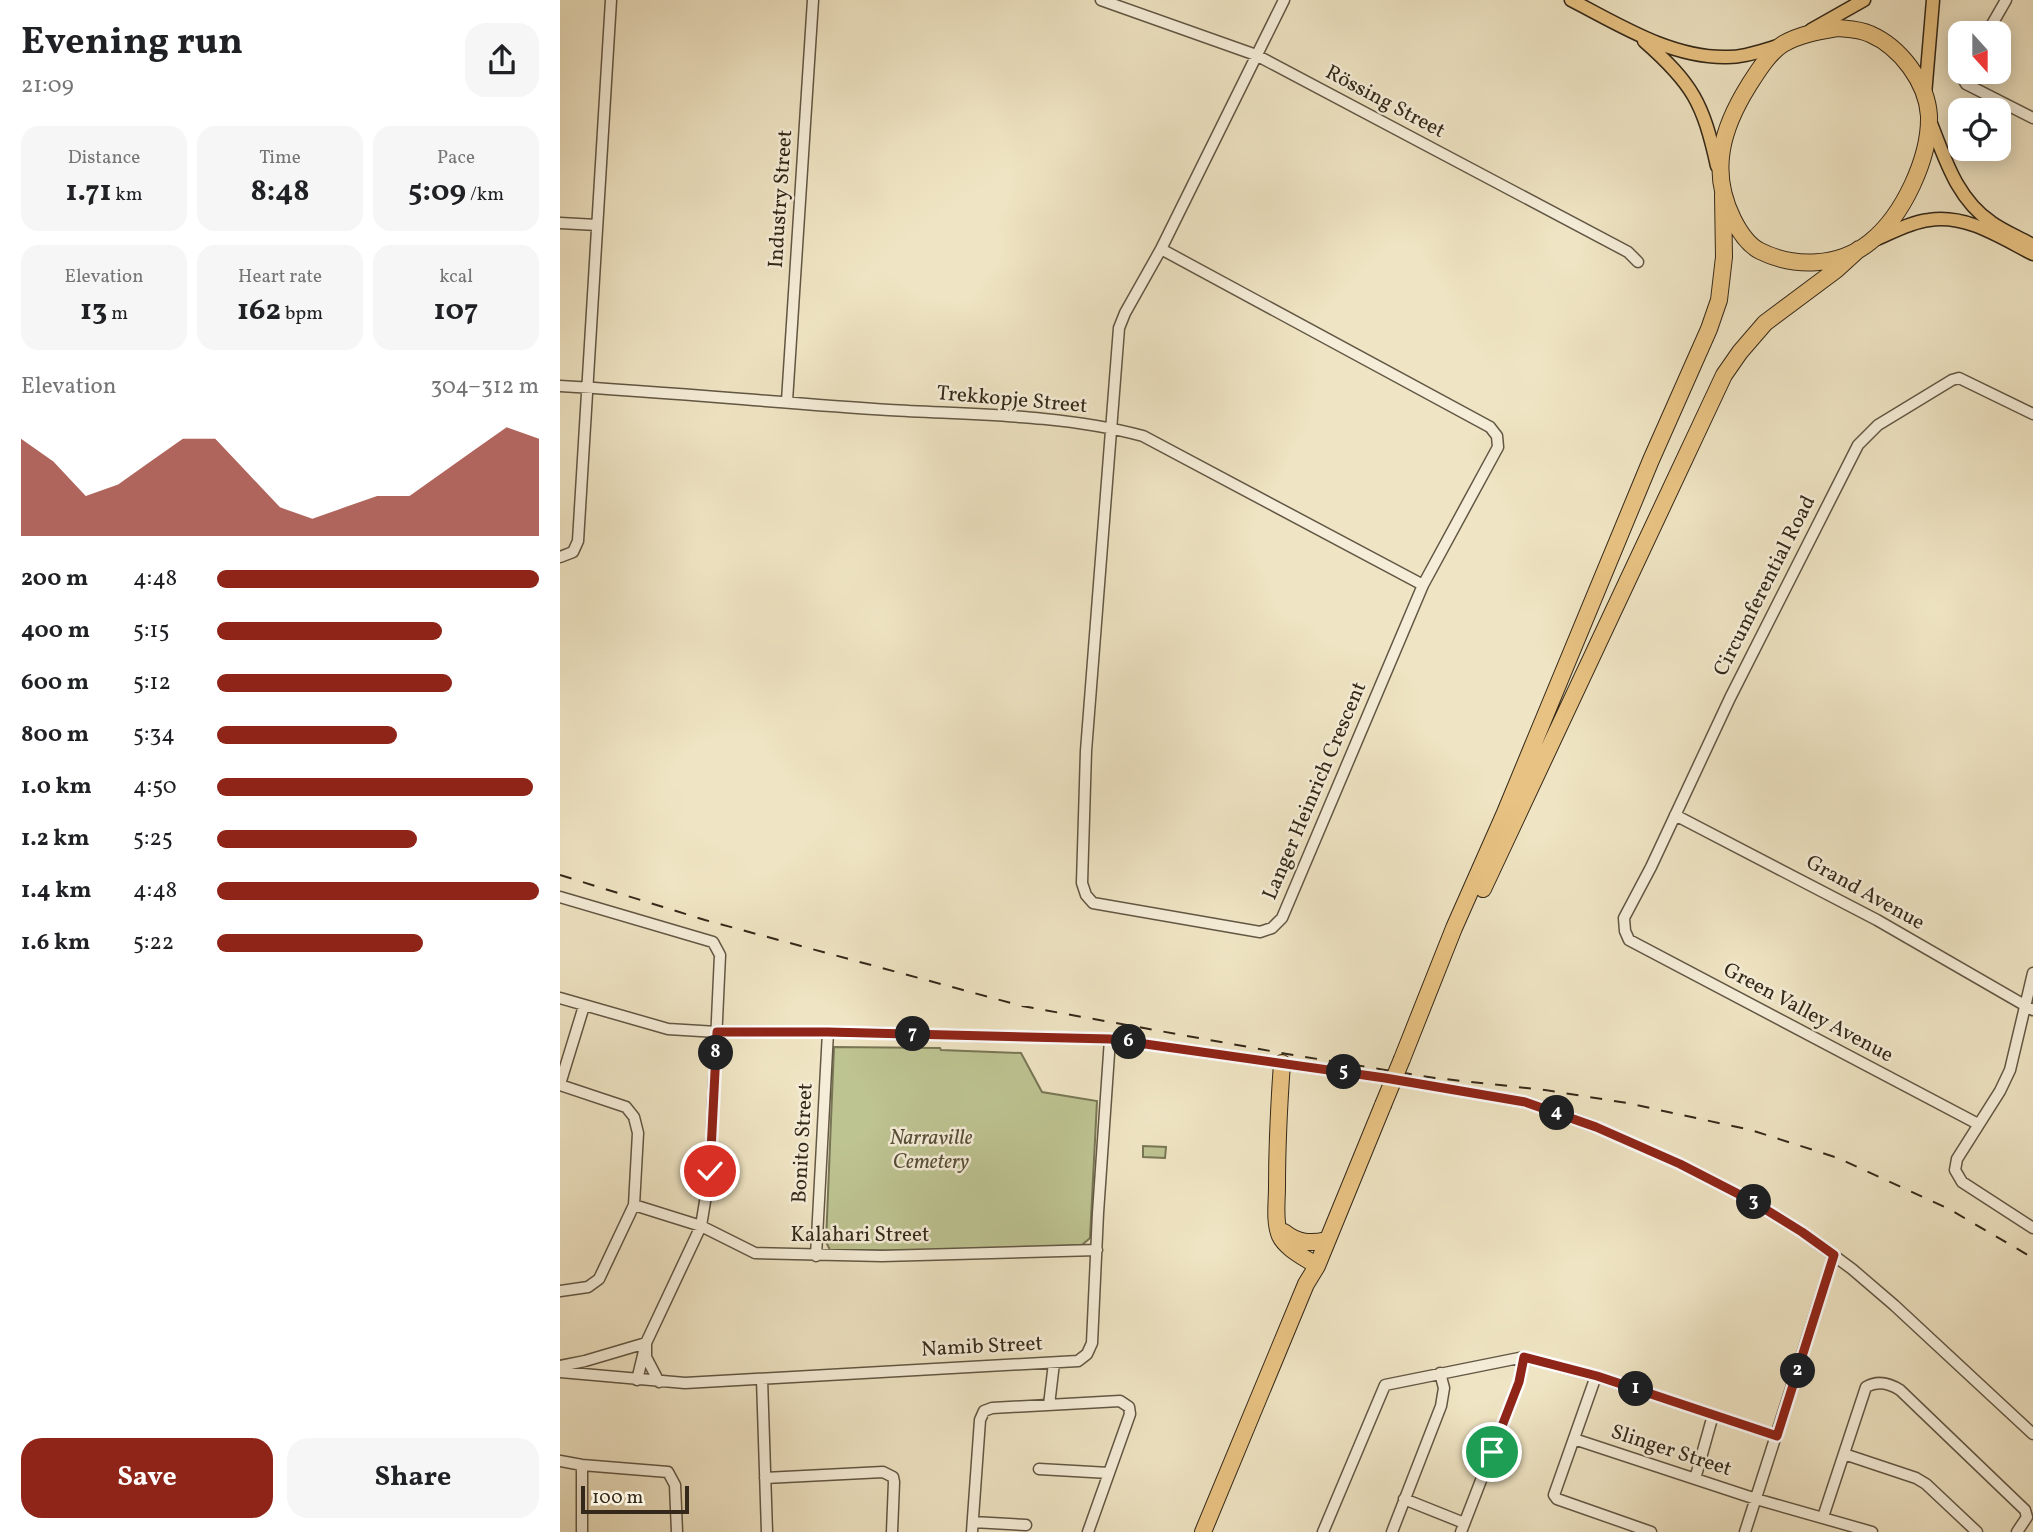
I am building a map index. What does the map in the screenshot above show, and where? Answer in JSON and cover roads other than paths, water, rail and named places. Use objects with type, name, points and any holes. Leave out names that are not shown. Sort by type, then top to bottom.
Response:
[{"type":"highway","points":[[1205,1532],[1311,1285],[1454,928],[1709,329],[1719,300],[1724,257],[1723,194],[1719,174],[1727,127],[1759,69],[1781,45],[1801,35],[1839,28],[1871,34],[1905,60],[1926,95],[1929,117],[1923,155],[1915,181],[1892,217],[1866,245],[1765,323],[1724,375],[1464,931],[1438,972]]},
{"type":"highway","points":[[1723,194],[1738,230],[1756,249],[1780,260],[1822,262],[1866,245]]},
{"type":"highway","points":[[1282,1063],[1277,1139],[1278,1225],[1283,1240],[1317,1266]]},
{"type":"highway","points":[[1278,1225],[1298,1241],[1327,1240]]},
{"type":"main road","points":[[1571,0],[1665,46],[1708,56],[1745,55],[1781,45]]},
{"type":"main road","points":[[1801,35],[1864,0]]},
{"type":"main road","points":[[1926,95],[1933,0]]},
{"type":"main road","points":[[1634,32],[1682,77],[1695,96],[1708,127],[1719,174]]},
{"type":"main road","points":[[1929,117],[1950,170],[1966,198],[1993,223],[2033,245]]},
{"type":"main road","points":[[1866,245],[1916,222],[1945,219],[1969,223],[2033,254]]},
{"type":"street","points":[[564,556],[576,547],[578,541],[611,0]]},
{"type":"street","name":"Industry Street","points":[[787,401],[813,0]]},
{"type":"street","name":"Rössing Street","points":[[1101,0],[1256,55],[1628,252],[1638,262]]},
{"type":"street","name":"Langer Heinrich Crescent","points":[[1161,249],[1490,427],[1497,436],[1498,447],[1423,585],[1282,918],[1272,928],[1260,932],[1093,903],[1086,895],[1082,883],[1086,751],[1119,328],[1284,0]]},
{"type":"street","points":[[1994,21],[2006,0]]},
{"type":"street","points":[[1977,84],[2033,118]]},
{"type":"street","points":[[560,223],[597,225]]},
{"type":"street","name":"Circumferential Road","points":[[1625,930],[1624,918],[1730,698],[1858,445],[1878,425],[1959,378],[2033,414]]},
{"type":"street","name":"Trekkopje Street","points":[[560,386],[1018,417],[1111,427],[1143,436],[1423,585]]},
{"type":"street","name":"Grand Avenue","points":[[1675,816],[1877,920],[2029,1008]]},
{"type":"street","points":[[560,897],[713,942],[720,955],[710,1171],[701,1226],[646,1343],[637,1380]]},
{"type":"street","name":"Green Valley Avenue","points":[[1625,930],[1629,940],[1978,1124]]},
{"type":"street","points":[[2033,973],[2029,1008],[2010,1070],[2000,1091],[1957,1159],[1955,1170],[1962,1182],[2033,1228]]},
{"type":"street","points":[[560,998],[668,1029],[1110,1039],[1525,1102],[1596,1127],[1680,1164],[1752,1201],[1802,1232],[1905,1314],[2033,1434]]},
{"type":"street","points":[[560,1291],[588,1287],[599,1279],[634,1205],[638,1133],[634,1117],[626,1108],[560,1085],[584,1006]]},
{"type":"street","name":"Bonito Street","points":[[816,1256],[828,1032]]},
{"type":"street","name":"Namib Street","points":[[560,1372],[685,1383],[1079,1361],[1087,1354],[1092,1343],[1110,1039]]},
{"type":"street","name":"Kalahari Street","points":[[634,1205],[701,1226],[755,1253],[882,1256],[1097,1250]]},
{"type":"street","points":[[1745,1532],[1834,1255]]},
{"type":"street","points":[[560,1366],[646,1343]]},
{"type":"street","points":[[646,1343],[650,1367],[659,1381]]},
{"type":"street","points":[[1323,1532],[1385,1385],[1440,1373],[1524,1357],[1597,1376],[1777,1436]]},
{"type":"street","points":[[1404,1499],[1463,1527],[1519,1382],[1524,1357]]},
{"type":"street","points":[[1049,1405],[1054,1363]]},
{"type":"street","points":[[1392,1532],[1441,1406],[1444,1388],[1440,1373]]},
{"type":"street","points":[[1597,1376],[1554,1491],[1557,1499],[1651,1532]]},
{"type":"street","points":[[762,1379],[767,1532]]},
{"type":"street","points":[[1822,1517],[1866,1387],[1873,1383],[1894,1386],[2025,1510],[2027,1517],[2017,1532]]},
{"type":"street","points":[[1026,1525],[972,1527],[980,1420],[984,1411],[992,1408],[1121,1401],[1129,1407],[1130,1413],[1088,1532]]},
{"type":"street","points":[[1695,1479],[1713,1415]]},
{"type":"street","name":"Slinger Street","points":[[1574,1439],[1756,1499],[1872,1532]]},
{"type":"street","points":[[1844,1454],[1916,1478],[1926,1484],[1977,1532]]},
{"type":"street","points":[[560,1461],[668,1472],[676,1485],[677,1532]]},
{"type":"street","points":[[582,1465],[582,1532]]},
{"type":"street","points":[[1039,1469],[1109,1473]]},
{"type":"street","points":[[765,1478],[883,1472],[889,1474],[894,1482],[892,1532]]},
{"type":"railway","points":[[560,875],[705,920],[1022,1006],[1435,1078],[1545,1090],[1627,1103],[1751,1130],[1838,1158],[1949,1209],[2033,1258]]},
{"type":"park label","name":"Narraville Cemetery","points":[[931,1150]]}]
